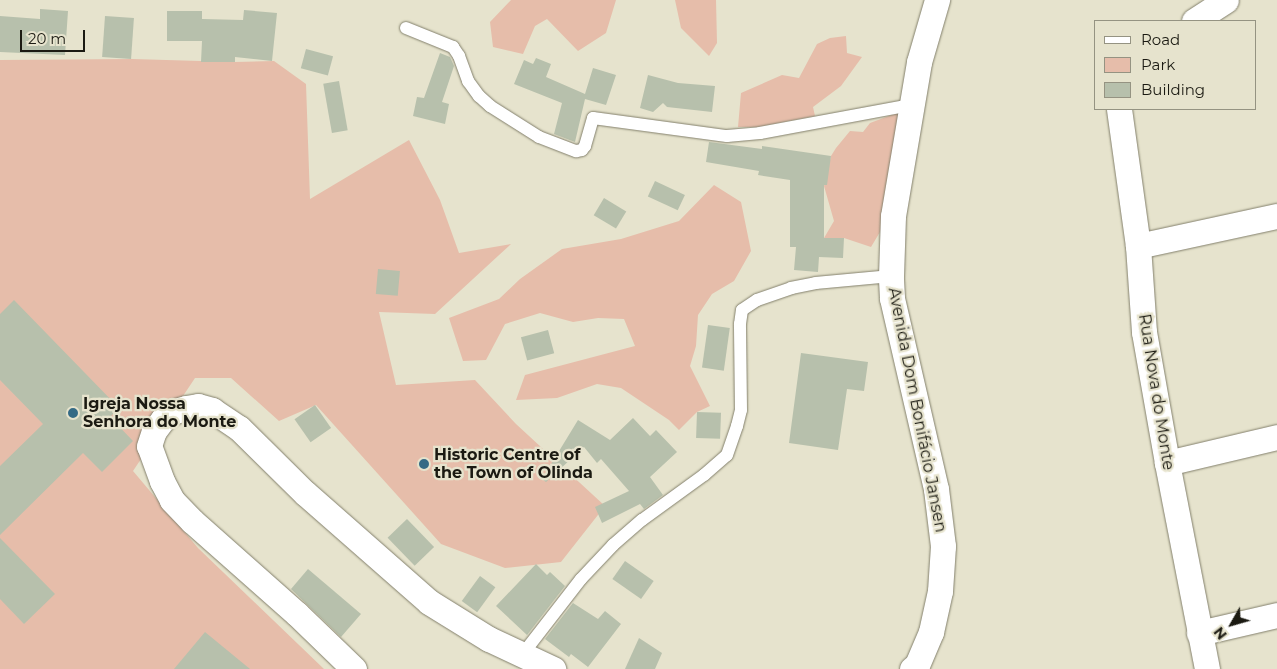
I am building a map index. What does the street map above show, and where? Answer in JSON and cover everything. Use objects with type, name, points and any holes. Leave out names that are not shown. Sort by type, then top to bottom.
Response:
[{"type":"street","name":"Avenida Dom Bonifácio Jansen","points":[[915,668],[931,632],[940,591],[943,546],[936,489],[892,298],[891,276],[893,216],[911,105],[919,62],[937,0]]},
{"type":"street","points":[[1196,20],[1226,0]]},
{"type":"street","name":"Rua Nova do Monte","points":[[1119,111],[1138,246],[1144,332],[1207,669]]},
{"type":"street","points":[[1138,246],[1277,216]]},
{"type":"street","points":[[354,669],[297,614],[192,521],[172,500],[162,481],[149,446],[154,431],[163,419],[175,411],[186,408],[198,406],[212,410],[239,428],[305,493],[429,602],[489,639],[553,669]]},
{"type":"street","points":[[1167,463],[1277,437]]},
{"type":"street","points":[[1199,633],[1277,615]]},
{"type":"lane","points":[[406,28],[453,47],[459,56],[468,81],[479,96],[490,106],[539,137],[576,151],[582,150],[586,146],[593,118],[727,136],[760,133],[911,105]]},
{"type":"lane","points":[[522,655],[581,579],[607,551],[642,520],[704,475],[726,455],[738,426],[741,410],[740,324],[742,310],[757,300],[791,288],[816,283],[891,276]]},
{"type":"green space","points":[[511,0],[616,0],[606,33],[578,51],[547,19],[535,26],[523,54],[493,47],[490,22]]},
{"type":"green space","points":[[675,0],[716,0],[717,43],[709,56],[681,28]]},
{"type":"green space","points":[[846,36],[847,53],[862,57],[841,86],[813,107],[815,116],[758,127],[738,127],[741,93],[782,75],[799,78],[817,44],[830,38]]},
{"type":"green space","points":[[132,59],[235,62],[274,61],[306,84],[310,199],[409,140],[440,200],[459,253],[511,244],[435,314],[379,312],[396,385],[475,380],[516,424],[605,506],[561,562],[505,568],[441,544],[316,405],[279,421],[231,378],[195,378],[133,471],[198,548],[324,669],[0,669],[0,60]]},
{"type":"green space","points":[[905,110],[886,222],[871,247],[844,238],[824,238],[834,221],[824,186],[831,156],[836,148],[850,131],[863,132],[870,123]]},
{"type":"green space","points":[[714,185],[741,202],[751,251],[734,281],[712,294],[698,315],[696,346],[690,366],[710,406],[697,412],[679,430],[669,420],[621,388],[597,384],[557,398],[516,400],[525,375],[635,346],[624,319],[598,318],[573,322],[540,313],[505,324],[486,360],[463,361],[449,318],[499,299],[520,279],[562,249],[621,239],[679,221]]},
{"type":"building","points":[[40,9],[68,11],[65,55],[0,52],[0,16],[40,19]]},
{"type":"building","points":[[244,10],[277,13],[272,61],[235,57],[235,62],[201,62],[202,41],[167,41],[167,11],[202,11],[202,19],[243,20]]},
{"type":"building","points":[[105,16],[134,18],[131,59],[102,57]]},
{"type":"building","points":[[306,49],[333,56],[328,76],[301,68]]},
{"type":"building","points":[[440,53],[450,57],[454,66],[442,102],[449,104],[445,124],[413,116],[417,97],[424,98]]},
{"type":"building","points":[[536,58],[551,64],[546,77],[585,94],[593,68],[616,75],[606,105],[585,99],[575,142],[554,134],[562,103],[514,84],[524,60],[533,64]]},
{"type":"building","points":[[648,75],[678,83],[715,86],[712,112],[667,107],[663,103],[653,112],[640,108]]},
{"type":"building","points":[[339,81],[348,130],[332,133],[323,84]]},
{"type":"building","points":[[709,142],[762,149],[762,146],[831,156],[827,185],[824,185],[824,238],[844,238],[843,258],[819,257],[818,272],[794,270],[796,247],[790,247],[790,180],[758,175],[759,171],[706,162]]},
{"type":"building","points":[[655,181],[685,195],[678,210],[648,196]]},
{"type":"building","points":[[604,198],[626,211],[616,229],[594,215]]},
{"type":"building","points":[[378,269],[400,271],[398,296],[376,294]]},
{"type":"building","name":"Igreja Nossa Senhora do Monte","points":[[14,300],[119,408],[110,417],[133,441],[102,472],[83,453],[0,535],[0,466],[43,424],[0,380],[0,314]]},
{"type":"building","points":[[708,325],[730,328],[724,371],[702,368]]},
{"type":"building","points":[[548,330],[554,353],[527,360],[521,337]]},
{"type":"building","points":[[801,353],[868,362],[864,391],[847,389],[838,450],[789,443]]},
{"type":"building","points":[[315,405],[331,428],[311,442],[295,419]]},
{"type":"building","points":[[697,412],[721,413],[720,439],[696,438]]},
{"type":"building","points":[[633,418],[650,436],[656,430],[677,452],[650,477],[663,495],[644,509],[640,504],[602,523],[595,507],[629,491],[601,459],[597,463],[584,447],[546,482],[542,479],[578,420],[610,440]]},
{"type":"building","points":[[407,519],[434,547],[415,566],[388,538]]},
{"type":"building","points":[[0,538],[55,594],[24,624],[0,599]]},
{"type":"building","points":[[625,561],[654,581],[641,599],[612,579]]},
{"type":"building","points":[[536,564],[547,575],[550,572],[565,586],[527,635],[496,606]]},
{"type":"building","points":[[308,569],[361,614],[341,637],[291,589]]},
{"type":"building","points":[[480,576],[495,587],[477,612],[462,601]]},
{"type":"building","points":[[573,603],[598,619],[605,611],[621,624],[588,667],[571,654],[569,657],[545,639]]},
{"type":"building","points":[[205,632],[250,669],[174,669]]},
{"type":"building","points":[[639,638],[662,653],[655,669],[625,669]]},
{"type":"place","name":"Igreja Nossa Senhora do Monte","points":[[73,413]]},
{"type":"place","name":"Historic Centre of the Town of Olinda","points":[[424,464]]}]
